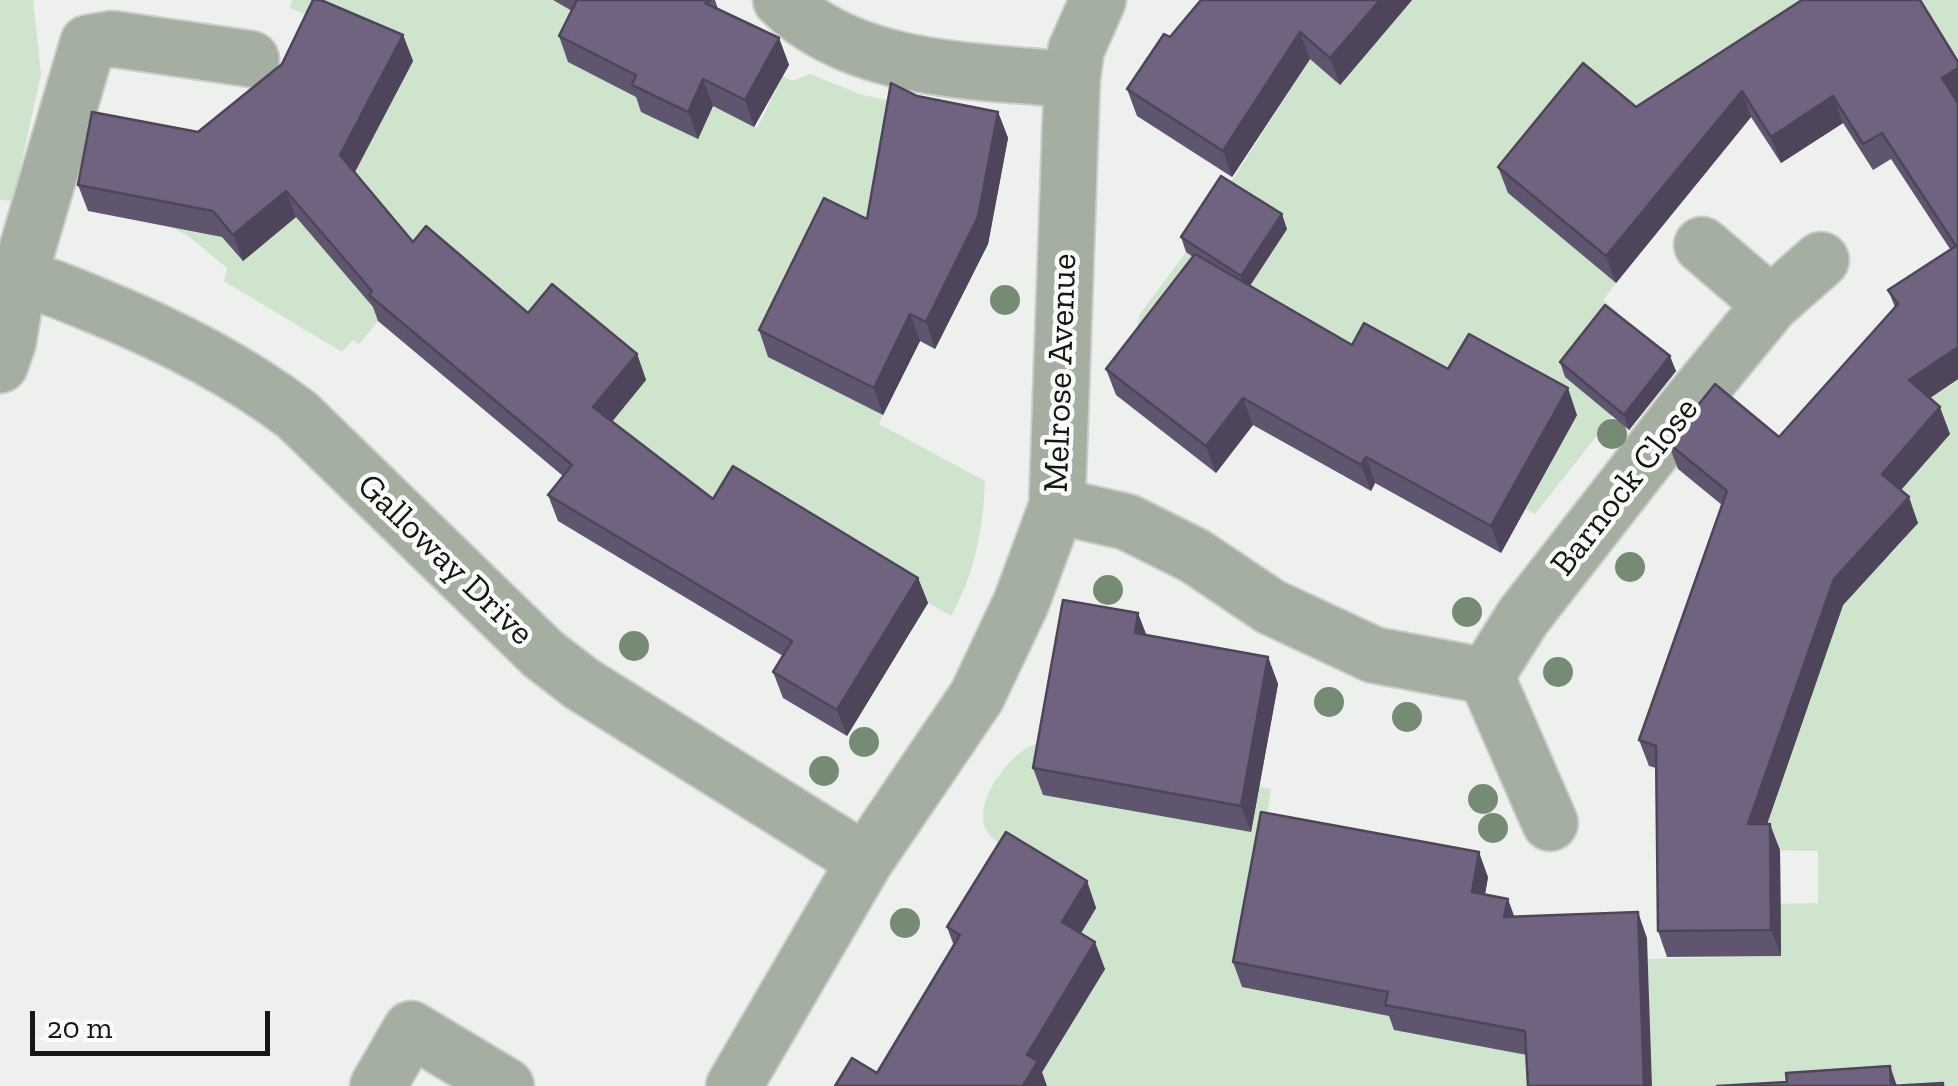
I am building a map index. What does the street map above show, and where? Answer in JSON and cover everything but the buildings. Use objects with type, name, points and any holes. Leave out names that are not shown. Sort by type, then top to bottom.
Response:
[{"type":"street","points":[[781,0],[814,28],[916,65],[1072,80]]},
{"type":"street","name":"Melrose Avenue","points":[[734,1086],[865,861],[976,696],[1021,603],[1058,506],[1072,80],[1076,50],[1098,0]]},
{"type":"street","points":[[0,365],[10,276],[88,43],[113,39],[251,59]]},
{"type":"street","points":[[1702,245],[1771,304]]},
{"type":"street","name":"Barnock Close","points":[[1486,676],[1523,617],[1595,523],[1771,304],[1821,260]]},
{"type":"street","name":"Galloway Drive","points":[[10,276],[66,292],[180,342],[266,392],[297,415],[543,654],[582,684],[865,861]]},
{"type":"street","points":[[1058,506],[1128,522],[1195,556],[1271,606],[1374,656],[1486,676],[1550,823]]},
{"type":"street","points":[[378,1086],[411,1029],[498,1082]]},
{"type":"green space","points":[[0,0],[33,0],[41,74],[13,201],[0,200]]},
{"type":"green space","points":[[292,0],[554,0],[590,20],[645,101],[698,138],[713,106],[757,128],[783,76],[793,81],[810,74],[862,95],[902,103],[877,230],[971,278],[965,290],[834,224],[769,356],[883,415],[879,424],[985,481],[976,551],[951,616],[839,550],[712,518],[481,405],[435,253],[359,344],[353,340],[342,352],[224,281],[227,268],[189,237],[161,225],[168,181],[178,183],[243,260],[327,191],[412,61],[290,8]]},
{"type":"green space","points":[[1412,0],[1852,0],[1729,81],[1751,117],[1698,152],[1709,170],[1701,179],[1593,89],[1508,193],[1616,283],[1603,300],[1618,312],[1611,319],[1613,415],[1535,514],[1526,509],[1556,453],[1457,396],[1320,348],[1272,435],[1136,332],[1140,314],[1186,252],[1301,73],[1236,30]]},
{"type":"green space","points":[[1914,0],[1958,0],[1958,72]]},
{"type":"green space","points":[[1958,379],[1958,1086],[1045,1086],[966,970],[1018,853],[988,833],[983,817],[985,804],[1008,764],[1019,753],[1042,742],[1271,789],[1264,835],[1649,1008],[1648,959],[1780,956],[1780,904],[1818,903],[1818,851],[1758,850],[1855,569],[1892,553],[1918,523],[1892,500],[1906,395]]}]
